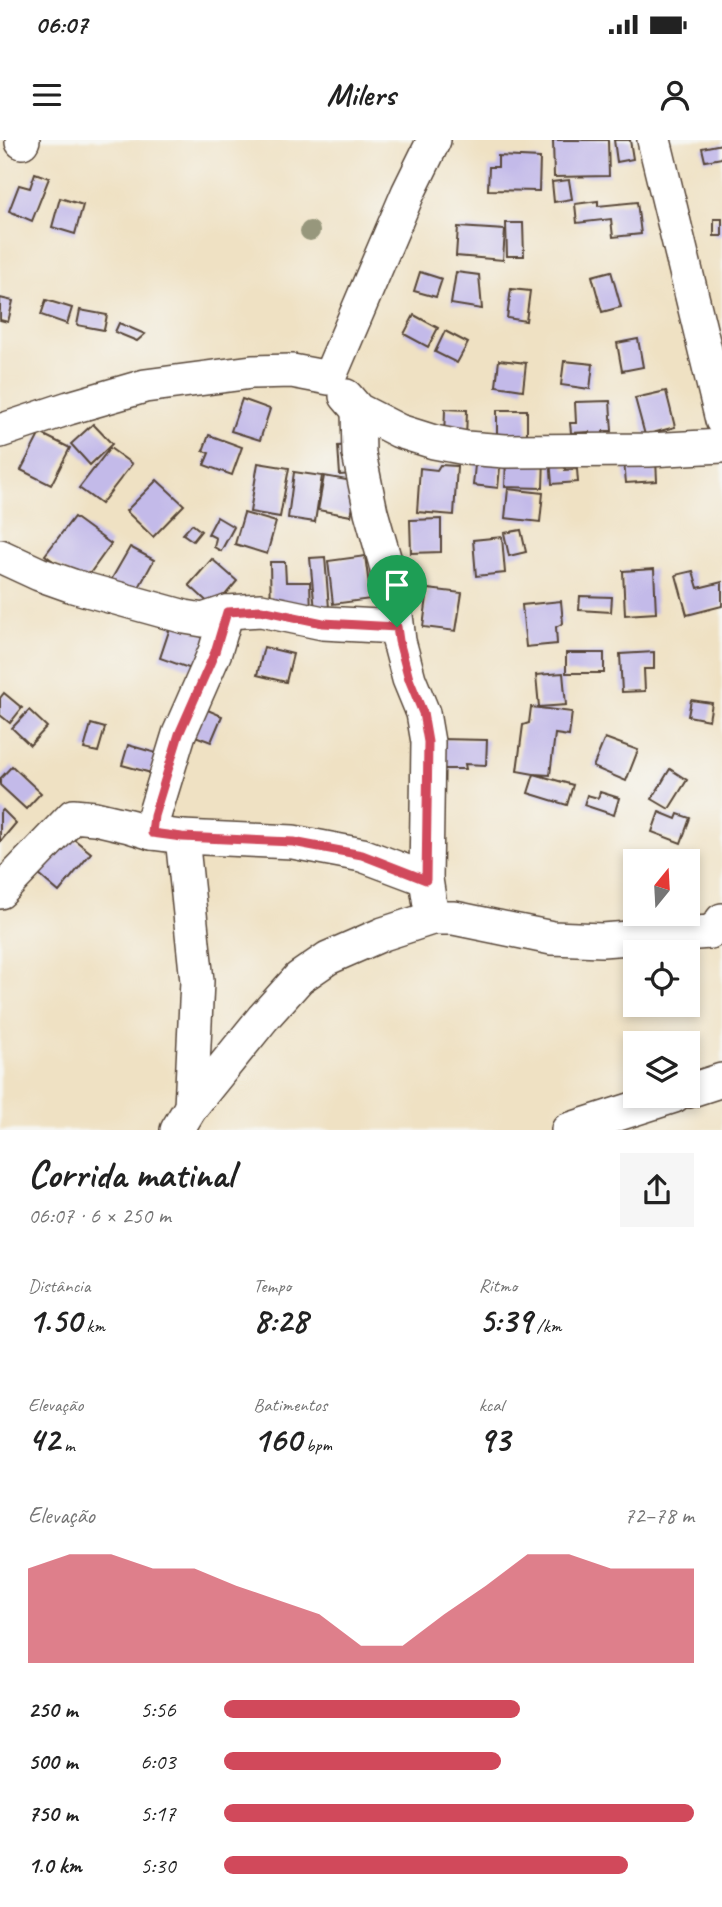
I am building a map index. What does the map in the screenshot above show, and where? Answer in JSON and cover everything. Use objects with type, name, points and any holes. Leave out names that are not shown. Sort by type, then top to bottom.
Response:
[{"type":"street","points":[[329,378],[408,193],[434,140]]},
{"type":"street","points":[[654,140],[722,420]]},
{"type":"street","points":[[0,431],[145,386],[252,372],[292,371],[329,378],[358,410],[399,431],[466,448],[505,451],[649,450],[722,446]]},
{"type":"street","points":[[358,410],[359,454],[371,512],[390,583],[399,641],[409,679],[423,713],[428,742],[426,880],[432,918]]},
{"type":"street","points":[[0,556],[74,586],[185,617],[203,620],[227,612],[261,610],[323,623],[397,627]]},
{"type":"street","points":[[184,1118],[197,981],[167,835],[154,816],[179,734],[215,652],[227,612]]},
{"type":"street","points":[[0,892],[73,816],[95,818],[167,835],[293,842],[362,855],[426,880]]},
{"type":"street","points":[[184,1118],[263,1018],[299,978],[328,958],[383,934],[432,918],[454,918],[552,938],[602,940],[710,932],[718,927],[722,920]]},
{"type":"street","points":[[700,1087],[722,1080]]},
{"type":"street","points":[[568,1130],[637,1108]]},
{"type":"building","points":[[553,140],[608,140],[609,176],[554,177]]},
{"type":"building","points":[[614,140],[630,140],[633,159],[617,162]]},
{"type":"building","points":[[722,144],[722,158],[705,161],[702,148]]},
{"type":"building","points":[[498,156],[540,158],[539,191],[488,190],[489,167],[498,167]]},
{"type":"building","points":[[35,173],[49,178],[32,221],[9,211],[19,185],[30,188]]},
{"type":"building","points":[[569,180],[572,199],[554,202],[552,182]]},
{"type":"building","points":[[60,198],[83,205],[75,234],[52,227]]},
{"type":"building","points":[[598,201],[598,206],[637,202],[641,234],[613,237],[611,219],[577,223],[575,204]]},
{"type":"building","points":[[714,219],[722,219],[722,236],[714,236]]},
{"type":"building","points":[[506,223],[523,223],[524,256],[507,256]]},
{"type":"building","points":[[458,227],[505,230],[503,260],[456,256]]},
{"type":"building","points":[[611,271],[621,307],[602,312],[592,276]]},
{"type":"building","points":[[420,272],[442,279],[436,297],[414,291]]},
{"type":"building","points":[[456,272],[479,275],[482,309],[451,304]]},
{"type":"building","points":[[511,289],[530,291],[526,321],[507,318]]},
{"type":"building","points":[[0,298],[13,301],[8,322],[0,320]]},
{"type":"building","points":[[46,300],[72,308],[67,324],[41,315]]},
{"type":"building","points":[[80,310],[107,315],[104,330],[77,325]]},
{"type":"building","points":[[414,315],[438,328],[428,347],[404,334]]},
{"type":"building","points":[[119,323],[145,334],[137,341],[115,332]]},
{"type":"building","points":[[445,331],[468,343],[457,363],[435,352]]},
{"type":"building","points":[[638,339],[643,367],[622,371],[617,343]]},
{"type":"building","points":[[499,360],[526,363],[523,390],[496,386]]},
{"type":"building","points":[[564,361],[593,364],[590,389],[561,385]]},
{"type":"building","points":[[666,391],[675,427],[645,435],[635,398]]},
{"type":"building","points":[[242,399],[270,409],[260,440],[231,431]]},
{"type":"building","points":[[610,401],[612,431],[603,431],[604,443],[590,444],[589,432],[571,433],[570,423],[576,423],[575,402]]},
{"type":"building","points":[[445,409],[467,410],[466,440],[444,439]]},
{"type":"building","points":[[497,410],[527,410],[527,440],[497,440]]},
{"type":"building","points":[[93,424],[112,444],[90,465],[71,444]]},
{"type":"building","points":[[40,433],[70,448],[51,485],[21,470]]},
{"type":"building","points":[[209,435],[242,447],[232,475],[204,465],[209,453],[203,451]]},
{"type":"building","points":[[350,445],[352,474],[340,475],[338,446]]},
{"type":"building","points":[[110,448],[132,464],[101,504],[79,488]]},
{"type":"building","points":[[476,455],[501,457],[498,488],[473,485]]},
{"type":"building","points":[[506,457],[544,458],[543,488],[505,487]]},
{"type":"building","points":[[564,458],[565,470],[577,469],[578,482],[552,484],[550,459]]},
{"type":"building","points":[[656,459],[657,481],[626,483],[624,462]]},
{"type":"building","points":[[258,463],[289,468],[280,517],[250,512]]},
{"type":"building","points":[[440,465],[457,466],[454,515],[417,512],[420,468],[437,470]]},
{"type":"building","points":[[294,472],[322,476],[315,522],[288,518]]},
{"type":"building","points":[[324,476],[358,482],[351,516],[318,510]]},
{"type":"building","points":[[157,480],[184,505],[153,537],[126,511]]},
{"type":"building","points":[[508,489],[543,493],[540,522],[505,518]]},
{"type":"building","points":[[244,513],[276,522],[267,554],[235,544]]},
{"type":"building","points":[[74,517],[111,544],[83,583],[45,555]]},
{"type":"building","points":[[217,517],[234,527],[221,551],[214,547],[216,538],[208,534]]},
{"type":"building","points":[[441,519],[441,552],[411,553],[410,520]]},
{"type":"building","points":[[192,524],[201,531],[193,541],[183,534]]},
{"type":"building","points":[[521,530],[526,552],[509,556],[504,533]]},
{"type":"building","points":[[502,537],[505,573],[476,576],[473,540]]},
{"type":"building","points":[[130,547],[154,560],[132,600],[107,587]]},
{"type":"building","points":[[365,556],[371,599],[333,604],[328,561]]},
{"type":"building","points":[[325,557],[329,608],[315,610],[310,558]]},
{"type":"building","points":[[212,559],[237,581],[214,608],[189,585]]},
{"type":"building","points":[[270,562],[285,562],[286,582],[310,582],[311,613],[271,614]]},
{"type":"building","points":[[654,569],[656,613],[625,615],[623,571]]},
{"type":"building","points":[[693,571],[698,588],[722,582],[722,606],[687,615],[676,575]]},
{"type":"building","points":[[428,589],[462,593],[456,631],[423,627]]},
{"type":"building","points":[[580,596],[612,597],[611,612],[579,610]]},
{"type":"building","points":[[561,601],[563,623],[556,627],[557,644],[526,647],[522,605]]},
{"type":"building","points":[[172,622],[213,637],[200,672],[160,658]]},
{"type":"building","points":[[264,647],[293,654],[286,682],[257,675]]},
{"type":"building","points":[[654,652],[654,669],[644,669],[645,691],[622,692],[620,654]]},
{"type":"building","points":[[566,653],[604,653],[604,673],[566,673]]},
{"type":"building","points":[[563,673],[566,705],[539,707],[536,675]]},
{"type":"building","points":[[4,693],[22,708],[10,723],[0,715],[0,698]]},
{"type":"building","points":[[691,700],[712,703],[709,720],[688,716]]},
{"type":"building","points":[[198,706],[222,716],[211,742],[187,733]]},
{"type":"building","points":[[531,707],[572,712],[569,736],[555,734],[550,775],[517,771],[523,725],[529,723]]},
{"type":"building","points":[[29,710],[47,727],[30,745],[12,728]]},
{"type":"building","points":[[91,724],[105,728],[98,752],[84,749]]},
{"type":"building","points":[[605,738],[638,750],[626,781],[593,767]]},
{"type":"building","points":[[440,739],[487,740],[486,765],[465,764],[466,769],[440,769]]},
{"type":"building","points":[[128,745],[156,753],[151,773],[122,765]]},
{"type":"building","points":[[12,766],[41,793],[26,809],[0,785],[0,779]]},
{"type":"building","points":[[670,769],[687,780],[669,809],[652,799]]},
{"type":"building","points":[[534,774],[573,785],[567,805],[528,793]]},
{"type":"building","points":[[600,792],[619,798],[614,815],[584,805],[587,795],[598,798]]},
{"type":"building","points":[[3,810],[16,823],[0,842],[0,813]]},
{"type":"building","points":[[659,812],[676,819],[678,814],[690,818],[681,843],[652,832]]},
{"type":"building","points":[[70,836],[91,853],[59,892],[31,868]]},
{"type":"route","points":[[261,610],[323,623],[397,627],[409,679],[423,713],[428,742],[426,880],[362,855],[293,842],[152,833],[154,816],[179,734],[215,652],[227,612],[261,610]]}]
